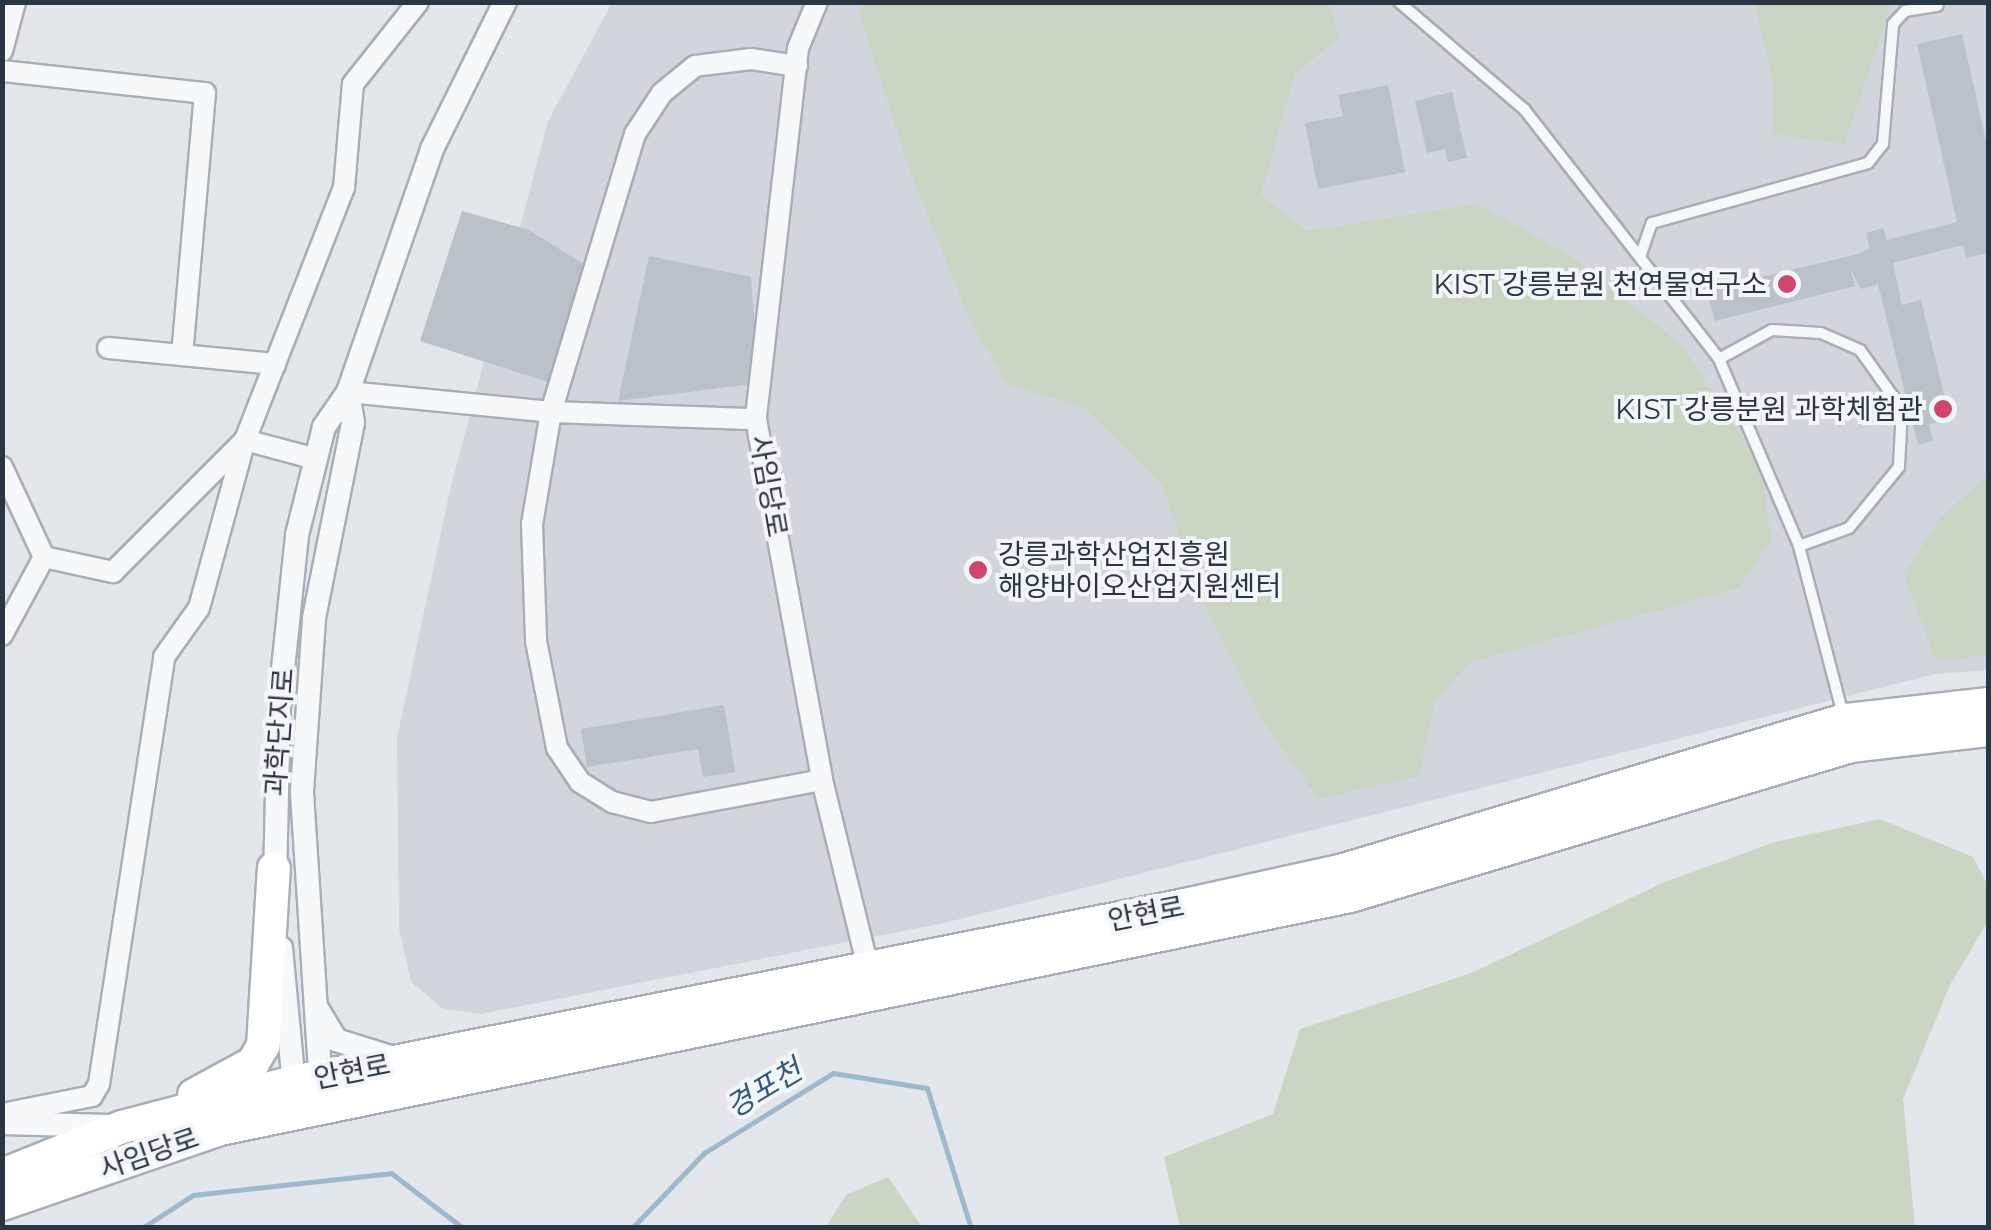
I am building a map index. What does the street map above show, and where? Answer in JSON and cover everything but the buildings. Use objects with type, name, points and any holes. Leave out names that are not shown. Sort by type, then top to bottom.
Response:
[{"type":"highway","name":"안현로","points":[[308,1094],[871,981],[1340,870],[1848,733],[1988,704]]},
{"type":"highway","name":"안현로","points":[[1848,733],[1988,730]]},
{"type":"highway","points":[[122,1127],[207,1090],[253,1062],[263,1046],[274,868]]},
{"type":"highway","name":"안현로","points":[[308,1094],[404,1060],[871,981]]},
{"type":"highway","name":"사임당로","points":[[2,1175],[122,1127],[308,1094]]},
{"type":"highway","name":"사임당로","points":[[2,1204],[220,1129],[308,1094]]},
{"type":"street","points":[[2,51],[16,2]]},
{"type":"street","points":[[2,1114],[92,1096],[99,1084],[164,657],[199,608],[244,440],[344,188],[353,84],[418,2]]},
{"type":"street","name":"과학단지로","points":[[308,1094],[274,868],[278,706],[297,536],[324,427],[348,392],[432,149],[505,2]]},
{"type":"street","name":"사임당로","points":[[817,2],[798,66],[756,419],[822,780],[871,981]]},
{"type":"street","points":[[798,66],[751,59],[694,66],[662,93],[635,134],[551,412],[532,524],[536,641],[557,748],[580,782],[612,802],[651,812],[822,780]]},
{"type":"street","points":[[2,71],[204,93],[182,355]]},
{"type":"street","points":[[108,348],[275,364]]},
{"type":"street","points":[[348,392],[551,412],[756,419]]},
{"type":"street","name":"과학단지로","points":[[308,1094],[314,1000],[302,791],[314,618],[353,423],[348,392]]},
{"type":"street","points":[[244,440],[316,459]]},
{"type":"street","points":[[44,557],[113,572],[244,440]]},
{"type":"street","points":[[2,467],[44,557]]},
{"type":"street","points":[[2,634],[44,557]]},
{"type":"street","points":[[314,1000],[336,1040],[404,1060]]},
{"type":"street","points":[[2,1123],[122,1127]]},
{"type":"lane","points":[[1399,2],[1524,109],[1719,359],[1799,546],[1848,733]]},
{"type":"lane","points":[[1640,258],[1652,223],[1868,164],[1883,144],[1893,24],[1905,12],[1938,6]]},
{"type":"lane","points":[[1719,359],[1772,330],[1821,333],[1860,350],[1902,409],[1906,434],[1890,480],[1848,528],[1799,546]]},
{"type":"shaded area","points":[[612,3],[1988,3],[1988,670],[1935,674],[944,923],[481,1014],[443,1009],[411,982],[399,928],[397,738],[450,490],[548,121]]},
{"type":"green space","points":[[864,2],[1329,3],[1339,37],[1294,75],[1261,195],[1306,231],[1477,204],[1571,256],[1682,345],[1761,466],[1771,540],[1739,588],[1470,662],[1434,703],[1419,776],[1318,799],[1263,721],[1200,596],[1162,484],[1084,408],[1007,384],[969,318],[908,166],[859,11]]},
{"type":"green space","points":[[1755,3],[1892,3],[1844,144],[1773,134],[1774,84]]},
{"type":"green space","points":[[1988,475],[1988,655],[1936,661],[1904,574],[1941,517]]},
{"type":"green space","points":[[1880,819],[1973,857],[1988,886],[1988,921],[1950,985],[1903,1099],[1915,1227],[1180,1227],[1164,1157],[1273,1114],[1300,1029],[1469,974],[1665,882],[1775,842]]},
{"type":"green space","points":[[888,1177],[922,1227],[826,1227],[846,1195]]},
{"type":"waterway","name":"경포천","points":[[632,1228],[704,1153],[833,1073],[927,1088],[971,1228]]},
{"type":"waterway","name":"경포천","points":[[142,1228],[193,1195],[391,1173],[463,1228]]},
{"type":"place","name":"KIST 강릉분원 천연물연구소","points":[[1787,284]]},
{"type":"place","name":"KIST 강릉분원 과학체험관","points":[[1943,409]]},
{"type":"place","name":"강릉과학산업진흥원 해양바이오산업지원센터","points":[[978,570]]}]
